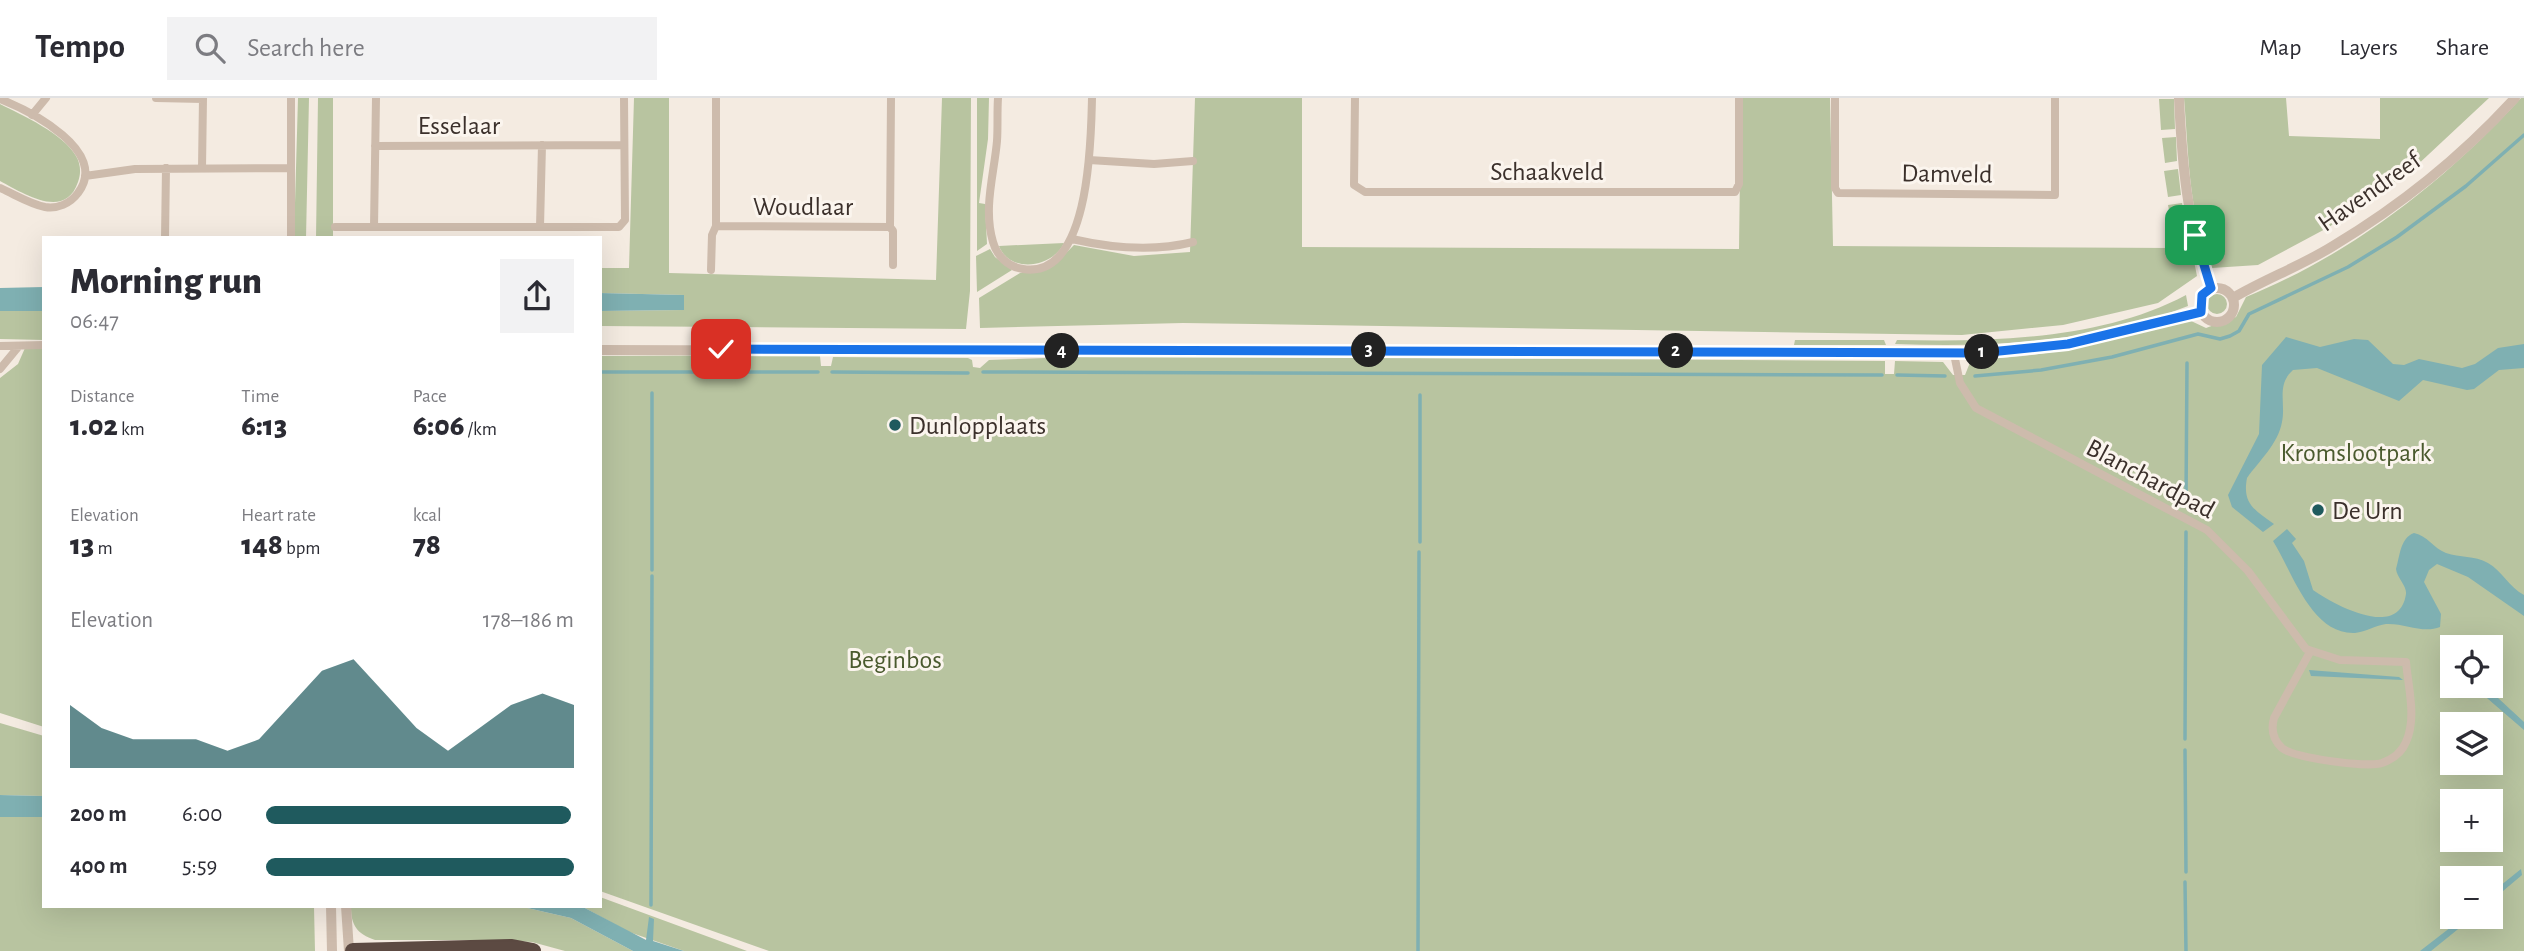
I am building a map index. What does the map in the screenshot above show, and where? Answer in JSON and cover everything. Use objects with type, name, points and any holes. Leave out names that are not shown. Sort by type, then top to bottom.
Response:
[{"type":"highway","points":[[351,951],[512,947],[533,951]]},
{"type":"street","points":[[32,114],[46,98]]},
{"type":"street","points":[[156,98],[203,98],[202,168]]},
{"type":"street","points":[[290,98],[290,236]]},
{"type":"street","points":[[374,227],[376,98]]},
{"type":"street","points":[[335,227],[619,227],[625,220],[624,98]]},
{"type":"street","name":"Woudlaar","points":[[711,270],[712,235],[716,226],[716,98]]},
{"type":"street","name":"Woudlaar","points":[[891,98],[890,227],[893,232],[893,265]]},
{"type":"street","points":[[998,98],[997,142],[989,195],[992,240],[996,252],[1014,266],[1033,269],[1057,258],[1072,239],[1089,160],[1092,98]]},
{"type":"street","name":"Schaakveld","points":[[1355,98],[1354,185],[1365,192],[1735,192],[1738,189],[1739,98]]},
{"type":"street","name":"Damveld","points":[[1835,98],[1835,188],[1839,193],[2055,195],[2054,98]]},
{"type":"street","points":[[2179,98],[2186,195],[2211,288]]},
{"type":"street","name":"Havendreef","points":[[2233,298],[2333,246],[2398,203],[2462,151],[2515,98]]},
{"type":"street","points":[[0,99],[32,114],[75,148],[84,163],[85,176],[77,195],[55,207],[39,206],[0,188]]},
{"type":"street","points":[[540,226],[542,145]]},
{"type":"street","name":"Esselaar","points":[[375,146],[624,145]]},
{"type":"street","points":[[1089,160],[1154,163],[1193,161]]},
{"type":"street","points":[[85,176],[166,168],[290,169]]},
{"type":"street","points":[[165,236],[166,168]]},
{"type":"street","name":"Woudlaar","points":[[716,226],[890,227]]},
{"type":"street","points":[[1072,239],[1110,247],[1157,248],[1193,242]]},
{"type":"street","points":[[2211,288],[2222,288],[2233,298],[2234,310],[2226,319],[2209,320],[2201,312],[2202,295],[2211,288]]},
{"type":"street","points":[[602,350],[1954,354],[2068,344],[2201,312]]},
{"type":"street","points":[[0,346],[42,345]]},
{"type":"street","points":[[0,369],[19,346]]},
{"type":"street","name":"Blanchardpad","points":[[1954,354],[1960,383],[1976,408],[2207,530],[2238,560],[2294,637],[2310,652]]},
{"type":"street","points":[[2310,652],[2340,660],[2406,662],[2410,678],[2407,740],[2400,752],[2389,760],[2376,764],[2359,764],[2291,753],[2276,741],[2274,718],[2310,652]]},
{"type":"street","points":[[331,908],[332,951]]},
{"type":"street","points":[[346,908],[351,951]]},
{"type":"green space","points":[[298,98],[309,98],[306,236],[294,236]]},
{"type":"green space","points":[[318,98],[333,98],[333,236],[316,236]]},
{"type":"green space","points":[[634,98],[669,98],[669,273],[936,280],[942,98],[971,98],[970,291],[966,329],[602,326],[602,311],[684,310],[684,295],[602,293],[602,268],[629,268]]},
{"type":"green space","points":[[977,98],[989,98],[988,139],[979,203],[985,204],[987,244],[977,251]]},
{"type":"green space","points":[[1195,98],[1302,98],[1302,247],[1739,249],[1741,98],[1830,98],[1833,246],[2173,248],[2172,243],[2190,241],[2197,276],[2158,303],[2063,325],[1962,335],[1183,323],[980,328],[979,298],[1020,273],[1052,267],[1074,245],[1134,256],[1190,252]]},
{"type":"green space","points":[[2184,98],[2286,98],[2289,136],[2380,139],[2380,98],[2489,98],[2413,169],[2329,227],[2258,265],[2212,268],[2194,205]]},
{"type":"green space","name":"Beginbos","points":[[2524,98],[2524,951],[769,951],[602,892],[602,356],[809,355],[820,356],[821,366],[831,366],[833,357],[968,358],[972,360],[973,367],[980,368],[989,360],[1105,356],[1885,361],[1885,374],[1894,374],[1895,361],[1943,362],[1953,375],[1965,375],[1971,360],[2059,351],[2189,320],[2206,328],[2236,317],[2246,297],[2323,260],[2428,187]]},
{"type":"green space","points":[[2159,99],[2174,99],[2175,129],[2161,130]]},
{"type":"green space","points":[[0,104],[52,133],[76,156],[80,166],[79,179],[72,194],[64,200],[43,201],[0,181]]},
{"type":"green space","points":[[2176,137],[2177,161],[2165,163],[2162,138]]},
{"type":"green space","points":[[2178,169],[2181,195],[2168,197],[2164,171]]},
{"type":"green space","points":[[2182,203],[2188,234],[2174,236],[2168,205]]},
{"type":"green space","points":[[1064,243],[1050,258],[1031,264],[1012,261],[1004,255],[999,246]]},
{"type":"green space","points":[[990,249],[995,257],[1012,270],[977,292],[976,256]]},
{"type":"green space","points":[[2217,294],[2224,297],[2227,304],[2224,311],[2217,314],[2210,311],[2207,304],[2210,297]]},
{"type":"green space","points":[[2186,295],[2188,306],[2117,328],[2081,335],[1969,345],[1895,344],[1897,340],[2008,339],[2082,330],[2153,310]]},
{"type":"green space","points":[[0,311],[42,311],[42,340],[0,339]]},
{"type":"green space","points":[[1795,340],[1884,340],[1886,345],[1794,345]]},
{"type":"green space","points":[[25,348],[42,348],[42,726],[0,713],[0,378],[18,364]]},
{"type":"green space","points":[[0,723],[42,735],[42,796],[0,795]]},
{"type":"green space","points":[[0,817],[42,817],[42,908],[314,908],[315,951],[0,951]]},
{"type":"green space","points":[[602,898],[747,951],[684,951],[629,932],[585,908],[602,908]]},
{"type":"green space","points":[[351,908],[527,908],[571,918],[633,951],[565,951],[532,942],[500,940],[375,940],[356,928]]},
{"type":"water","points":[[42,287],[42,311],[0,311],[0,288]]},
{"type":"water","points":[[602,293],[684,295],[684,310],[602,311]]},
{"type":"water","points":[[2286,337],[2320,347],[2354,339],[2368,340],[2393,364],[2404,365],[2419,359],[2462,368],[2475,364],[2498,348],[2524,344],[2524,368],[2499,370],[2474,389],[2467,390],[2423,380],[2399,401],[2317,368],[2293,370],[2283,388],[2280,430],[2247,478],[2248,500],[2274,524],[2263,532],[2232,507],[2228,495],[2259,434],[2262,365]]},
{"type":"water","points":[[2287,529],[2296,539],[2292,543],[2304,561],[2313,590],[2349,610],[2379,617],[2391,615],[2401,608],[2406,591],[2396,569],[2403,543],[2414,533],[2446,553],[2478,559],[2493,566],[2524,595],[2524,616],[2468,577],[2437,564],[2429,570],[2424,582],[2441,614],[2440,627],[2420,629],[2386,624],[2355,633],[2340,631],[2326,624],[2315,613],[2273,541]]},
{"type":"water","points":[[2309,670],[2399,677],[2403,680],[2311,676]]},
{"type":"water","points":[[2487,698],[2498,698],[2524,722],[2524,730]]},
{"type":"water","points":[[0,795],[42,796],[42,817],[0,817]]},
{"type":"water","points":[[2521,869],[2522,875],[2503,891],[2503,884]]},
{"type":"water","points":[[527,908],[585,908],[646,940],[649,917],[654,919],[653,941],[684,951],[633,951],[571,918]]},
{"type":"water","points":[[2448,929],[2458,929],[2431,951],[2420,951]]},
{"type":"waterway","points":[[1975,376],[2041,370],[2112,357],[2198,334],[2220,339],[2230,336],[2239,331],[2249,314],[2348,267],[2397,237],[2466,186],[2524,135]]},
{"type":"waterway","points":[[2186,500],[2187,363]]},
{"type":"waterway","points":[[602,372],[818,372]]},
{"type":"waterway","points":[[832,372],[968,373]]},
{"type":"waterway","points":[[983,372],[1882,375]]},
{"type":"waterway","points":[[1897,375],[1945,376]]},
{"type":"waterway","points":[[652,393],[652,570]]},
{"type":"waterway","points":[[1420,395],[1420,542]]},
{"type":"waterway","points":[[2185,739],[2186,532]]},
{"type":"waterway","points":[[1418,951],[1419,552]]},
{"type":"waterway","points":[[651,905],[652,576]]},
{"type":"waterway","points":[[2185,750],[2186,872]]},
{"type":"waterway","points":[[2185,882],[2186,951]]},
{"type":"place","name":"Dunlopplaats","points":[[895,425]]},
{"type":"place","name":"De Urn","points":[[2318,510]]},
{"type":"route","points":[[721,349],[986,352],[1122,350],[1980,353],[2068,344],[2201,312],[2199,306],[2202,295],[2211,288],[2195,235]]},
{"type":"park label","name":"Kromslootpark","points":[[2356,452]]}]
